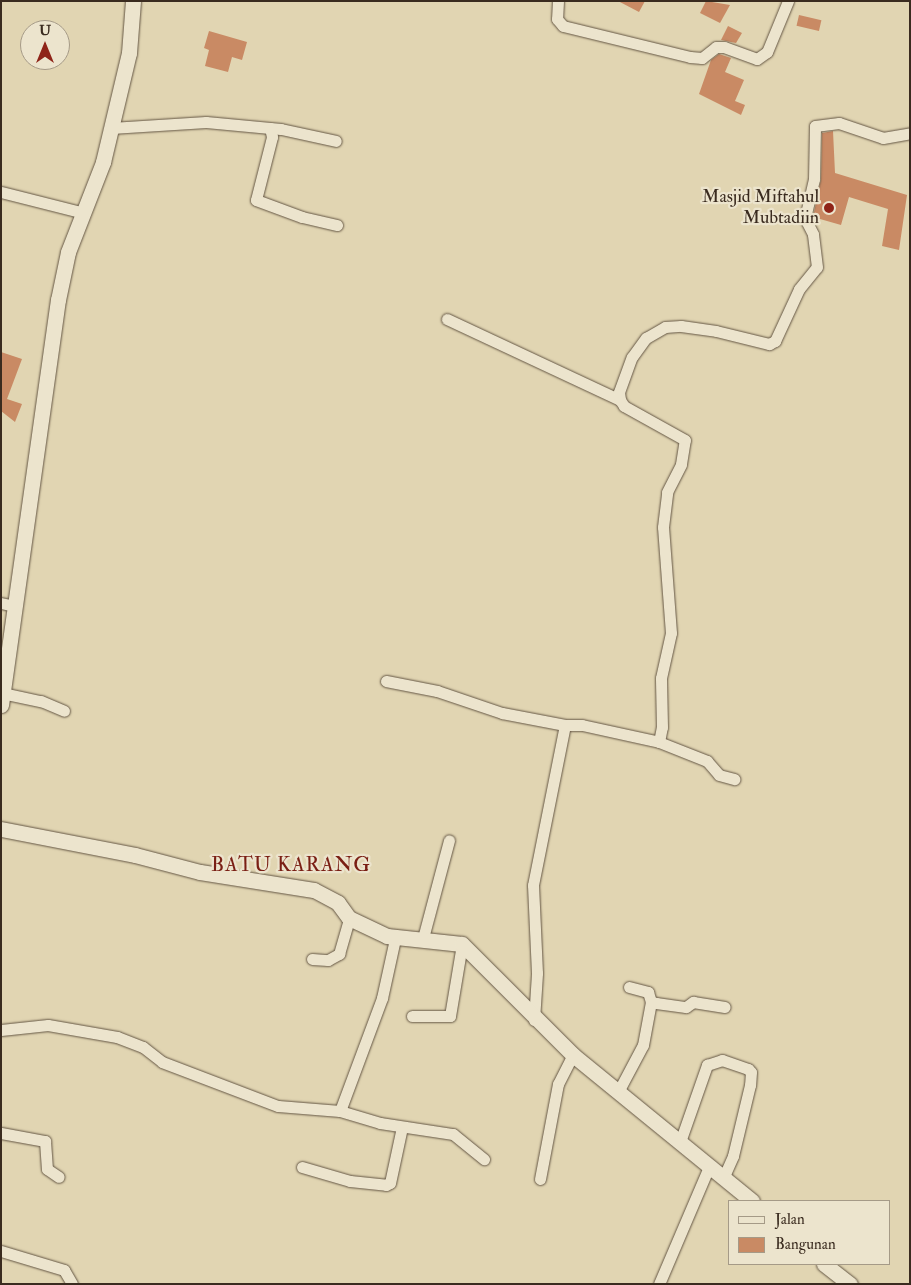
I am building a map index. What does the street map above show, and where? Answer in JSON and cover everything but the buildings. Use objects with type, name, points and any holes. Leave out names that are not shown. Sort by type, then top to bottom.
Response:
[{"type":"street","points":[[64,711],[41,701],[2,699],[8,604],[58,300],[68,252],[103,162],[129,53],[133,1]]},
{"type":"street","points":[[558,1],[557,19],[563,26],[690,57],[702,58],[716,47],[724,47],[757,59],[767,52],[788,1]]},
{"type":"street","points":[[111,128],[206,122],[270,128],[336,141]]},
{"type":"street","points":[[659,742],[662,727],[661,678],[671,633],[663,527],[667,492],[681,464],[685,440],[624,406],[620,400],[619,392],[632,357],[654,331],[681,326],[769,344],[775,341],[799,289],[817,268],[813,234],[804,218],[814,179],[814,126],[839,123],[883,138],[910,133]]},
{"type":"street","points":[[270,128],[272,137],[256,200],[302,217],[337,225]]},
{"type":"street","points":[[1,192],[84,212]]},
{"type":"street","points":[[447,319],[620,400]]},
{"type":"street","points":[[386,681],[437,691],[502,714],[565,725],[582,725],[659,742],[707,762],[719,775],[734,779]]},
{"type":"street","points":[[534,1020],[537,973],[533,885],[565,725]]},
{"type":"street","points":[[1,829],[136,856],[200,872],[314,890],[338,903],[349,918],[395,939],[423,938],[462,944],[534,1020],[573,1056],[751,1200]]},
{"type":"street","points":[[423,938],[449,840]]},
{"type":"street","points":[[312,958],[328,960],[338,954],[349,918]]},
{"type":"street","points":[[340,1110],[379,1006],[395,939]]},
{"type":"street","points":[[412,1016],[450,1016],[462,944]]},
{"type":"street","points":[[618,1092],[643,1045],[652,1002],[648,992],[629,987]]},
{"type":"street","points":[[652,1002],[681,1007],[693,1002],[725,1007]]},
{"type":"street","points":[[1,1030],[48,1025],[116,1037],[143,1047],[162,1062],[278,1106],[340,1110],[402,1127],[453,1134],[484,1158]]},
{"type":"street","points":[[540,1179],[558,1084],[573,1056]]},
{"type":"street","points":[[680,1142],[707,1064],[722,1060],[752,1072],[733,1156],[724,1178]]},
{"type":"street","points":[[302,1167],[350,1181],[386,1185],[390,1183],[402,1127]]},
{"type":"street","points":[[1,1133],[45,1141],[47,1169],[59,1177]]},
{"type":"street","points":[[659,1284],[709,1167]]},
{"type":"street","points":[[1,1251],[64,1270],[72,1284]]},
{"type":"street","points":[[825,1265],[850,1284]]},
{"type":"place","name":"Masjid Miftahul Mubtadiin","points":[[829,208]]},
{"type":"district","name":"BATU KARANG","points":[[291,864]]}]
